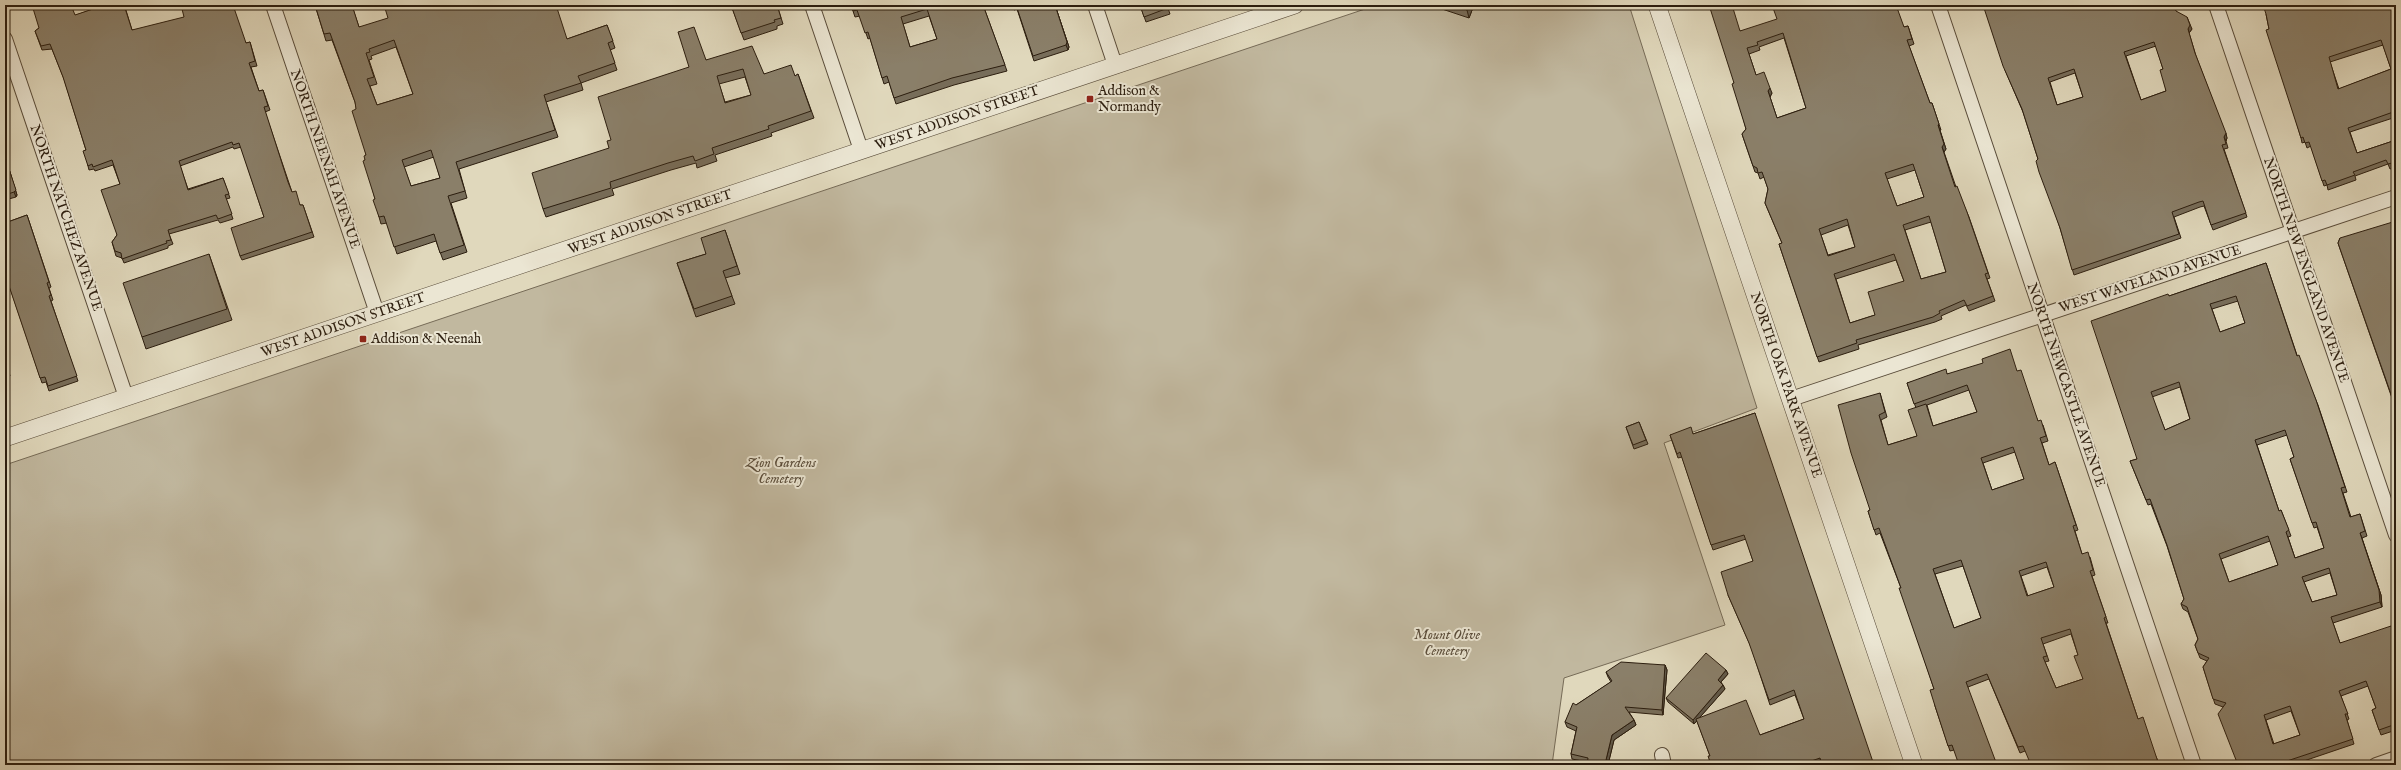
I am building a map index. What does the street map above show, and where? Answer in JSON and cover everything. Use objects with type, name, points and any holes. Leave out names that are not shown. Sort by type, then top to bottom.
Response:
[{"type":"street","name":"NORTH NEENAH AVENUE","points":[[273,5],[377,313]]},
{"type":"street","points":[[812,5],[861,150]]},
{"type":"street","points":[[1095,5],[1115,65]]},
{"type":"street","name":"WEST ADDISON STREET","points":[[5,438],[1295,5]]},
{"type":"street","name":"NORTH OAK PARK AVENUE","points":[[1657,5],[1914,765]]},
{"type":"street","name":"NORTH NEWCASTLE AVENUE","points":[[1938,5],[2194,765]]},
{"type":"street","name":"NORTH NEW ENGLAND AVENUE","points":[[2216,5],[2396,535]]},
{"type":"street","name":"NORTH NATCHEZ AVENUE","points":[[5,39],[126,397]]},
{"type":"street","name":"WEST WAVELAND AVENUE","points":[[1791,399],[2396,197]]},
{"type":"street","points":[[2376,765],[2396,758]]},
{"type":"green space","name":"Zion Gardens Cemetery","points":[[1377,5],[1629,5],[1757,408],[1664,443],[1725,625],[1564,678],[1552,765],[5,765],[5,465]]},
{"type":"building","points":[[32,5],[71,5],[75,15],[102,6],[101,5],[124,5],[132,30],[184,17],[181,5],[233,5],[246,43],[250,42],[255,61],[249,63],[259,91],[263,90],[268,106],[264,107],[288,182],[292,192],[296,191],[300,205],[303,205],[312,232],[240,256],[231,228],[264,217],[239,143],[233,145],[232,142],[179,161],[188,190],[223,178],[229,194],[225,195],[232,214],[218,219],[216,215],[168,230],[171,240],[166,241],[167,243],[122,259],[121,253],[115,251],[112,242],[117,235],[101,190],[120,184],[112,160],[93,167],[92,164],[88,166],[83,151],[86,150],[63,77],[50,44],[41,46],[35,31],[39,28]]},
{"type":"building","points":[[315,5],[352,5],[359,27],[388,18],[384,5],[556,5],[567,39],[607,25],[613,41],[608,43],[615,63],[578,76],[581,83],[544,95],[555,130],[456,162],[465,191],[448,196],[464,245],[440,253],[434,234],[394,247],[384,216],[379,217],[373,200],[375,199],[363,161],[365,160],[364,156],[366,155],[352,111],[356,109],[355,102],[330,33],[324,34]],"holes":[[[394,40],[413,94],[377,105],[367,79],[374,77],[366,53],[370,52],[369,49]],[[431,150],[440,178],[411,186],[402,160]]]},
{"type":"building","points":[[731,5],[777,5],[781,18],[774,20],[775,22],[741,33]]},
{"type":"building","points":[[851,5],[983,5],[1005,65],[952,78],[894,98],[887,76],[882,78],[868,32],[865,33],[857,10],[853,11]],"holes":[[[927,9],[937,39],[910,47],[901,17]]]},
{"type":"building","points":[[1016,5],[1055,5],[1067,42],[1066,45],[1033,56]]},
{"type":"building","points":[[1140,5],[1167,5],[1168,8],[1144,17]]},
{"type":"building","points":[[1451,5],[1468,5],[1467,10]]},
{"type":"building","points":[[1709,5],[1732,5],[1740,31],[1777,19],[1772,5],[1896,5],[1904,27],[1908,26],[1912,39],[1907,40],[1930,103],[1932,103],[1944,144],[1942,147],[1955,187],[1957,186],[1967,212],[1988,273],[1985,274],[1993,296],[1967,306],[1964,300],[1939,311],[1940,313],[1933,317],[1856,340],[1857,343],[1817,357],[1779,244],[1782,243],[1765,203],[1768,189],[1762,172],[1758,173],[1757,168],[1753,166],[1742,134],[1746,129],[1732,84],[1734,83]],"holes":[[[1783,33],[1806,108],[1777,118],[1768,91],[1770,88],[1764,72],[1756,75],[1747,48],[1758,45],[1757,42]],[[1913,164],[1924,197],[1897,206],[1885,173]],[[1929,216],[1946,272],[1921,279],[1903,225]],[[1847,219],[1855,247],[1828,256],[1819,229]],[[1894,254],[1904,281],[1868,292],[1875,315],[1850,323],[1834,274]]]},
{"type":"building","points":[[1983,5],[2174,5],[2176,11],[2187,17],[2190,25],[2188,29],[2195,53],[2226,133],[2224,137],[2226,144],[2222,145],[2246,213],[2211,225],[2203,201],[2199,202],[2172,212],[2179,234],[2072,270],[2060,228],[2039,172],[2036,161],[2038,159],[2022,109],[2003,66]],"holes":[[[2154,42],[2163,69],[2160,70],[2166,91],[2141,100],[2124,52]],[[2074,69],[2083,97],[2057,105],[2048,78]]]},
{"type":"building","points":[[2263,5],[2396,5],[2396,111],[2348,128],[2357,153],[2396,140],[2396,162],[2388,164],[2386,160],[2353,172],[2355,175],[2327,185],[2325,180],[2322,181],[2309,142],[2305,143],[2303,137],[2301,138],[2266,30],[2269,29]],"holes":[[[2381,40],[2391,69],[2338,89],[2329,57]]]},
{"type":"building","points":[[694,27],[706,60],[752,46],[764,74],[791,65],[795,76],[798,74],[811,111],[768,126],[769,129],[712,148],[714,154],[695,161],[693,156],[668,163],[610,182],[611,188],[543,209],[532,173],[609,148],[607,141],[611,140],[598,97],[689,67],[678,32]],"holes":[[[743,69],[751,95],[725,103],[717,76]]]},
{"type":"building","points":[[5,157],[16,190],[5,195]]},
{"type":"building","points":[[27,215],[49,282],[47,283],[51,295],[49,296],[77,376],[48,386],[45,377],[40,378],[5,274],[5,223]]},
{"type":"building","points":[[2396,221],[2396,400],[2395,395],[2392,397],[2338,243],[2340,238]]},
{"type":"building","points":[[725,230],[737,266],[723,271],[732,296],[694,309],[677,263],[706,254],[701,238]]},
{"type":"building","points":[[209,254],[227,309],[142,337],[123,283]]},
{"type":"building","points":[[2266,263],[2297,356],[2299,355],[2316,400],[2345,487],[2341,488],[2350,517],[2360,514],[2365,531],[2360,533],[2379,590],[2380,602],[2331,617],[2340,643],[2391,626],[2396,641],[2396,724],[2379,730],[2372,710],[2376,708],[2366,681],[2339,691],[2348,714],[2345,714],[2353,739],[2275,765],[2238,765],[2218,714],[2226,703],[2213,699],[2203,667],[2209,658],[2198,653],[2195,645],[2198,639],[2187,607],[2181,604],[2184,599],[2167,545],[2150,499],[2146,500],[2130,461],[2137,459],[2091,321],[2168,294],[2169,296]],"holes":[[[2236,296],[2245,323],[2220,332],[2210,304]],[[2179,382],[2190,419],[2165,430],[2151,392]],[[2285,430],[2294,457],[2290,459],[2312,523],[2316,522],[2324,548],[2295,558],[2286,532],[2289,530],[2281,510],[2279,511],[2255,440]],[[2268,536],[2278,565],[2229,582],[2219,554]],[[2329,568],[2337,595],[2312,602],[2302,577]],[[2290,706],[2300,735],[2273,744],[2264,715]]]},
{"type":"building","points":[[2010,349],[2017,371],[2021,370],[2038,421],[2041,420],[2046,436],[2040,438],[2049,465],[2055,462],[2076,525],[2073,526],[2082,554],[2088,552],[2093,570],[2090,571],[2106,617],[2104,618],[2138,719],[2143,717],[2159,765],[2031,765],[2023,746],[2018,747],[1987,674],[1966,682],[1997,765],[1959,765],[1952,745],[1948,746],[1930,690],[1934,689],[1899,588],[1901,588],[1879,528],[1874,530],[1868,511],[1870,510],[1851,453],[1838,405],[1880,393],[1885,412],[1879,415],[1888,445],[1917,436],[1908,410],[1926,404],[1933,426],[1977,412],[1967,385],[1914,404],[1907,383],[1946,369],[1947,374],[1983,363],[1982,359]],"holes":[[[2013,447],[2024,479],[1992,490],[1981,458]],[[1961,560],[1981,618],[1954,628],[1933,569]],[[2046,562],[2054,587],[2027,596],[2019,571]],[[2070,629],[2078,655],[2074,656],[2083,679],[2056,688],[2043,657],[2047,656],[2041,638]]]},
{"type":"building","points":[[5,358],[9,371],[5,372]]},
{"type":"building","points":[[1755,413],[1874,765],[1822,765],[1820,758],[1800,765],[1711,765],[1708,756],[1710,756],[1696,719],[1746,700],[1760,735],[1804,719],[1794,690],[1769,700],[1749,643],[1728,595],[1721,572],[1753,561],[1744,535],[1711,545],[1680,452],[1677,454],[1670,435],[1691,427],[1693,434]]},
{"type":"building","points":[[1639,422],[1646,440],[1633,445],[1626,427]]},
{"type":"building","points":[[1706,653],[1726,670],[1718,680],[1723,685],[1693,720],[1666,698]]},
{"type":"building","points":[[1621,662],[1665,665],[1662,710],[1625,707],[1634,720],[1612,735],[1606,760],[1612,761],[1611,765],[1587,765],[1588,758],[1571,754],[1577,727],[1565,722],[1573,703],[1576,705],[1612,681],[1606,672]]},
{"type":"place","name":"Addison & Normandy","points":[[1090,99]]},
{"type":"place","name":"Addison & Neenah","points":[[363,339]]},
{"type":"park label","name":"Mount Olive Cemetery","points":[[1447,644]]}]
